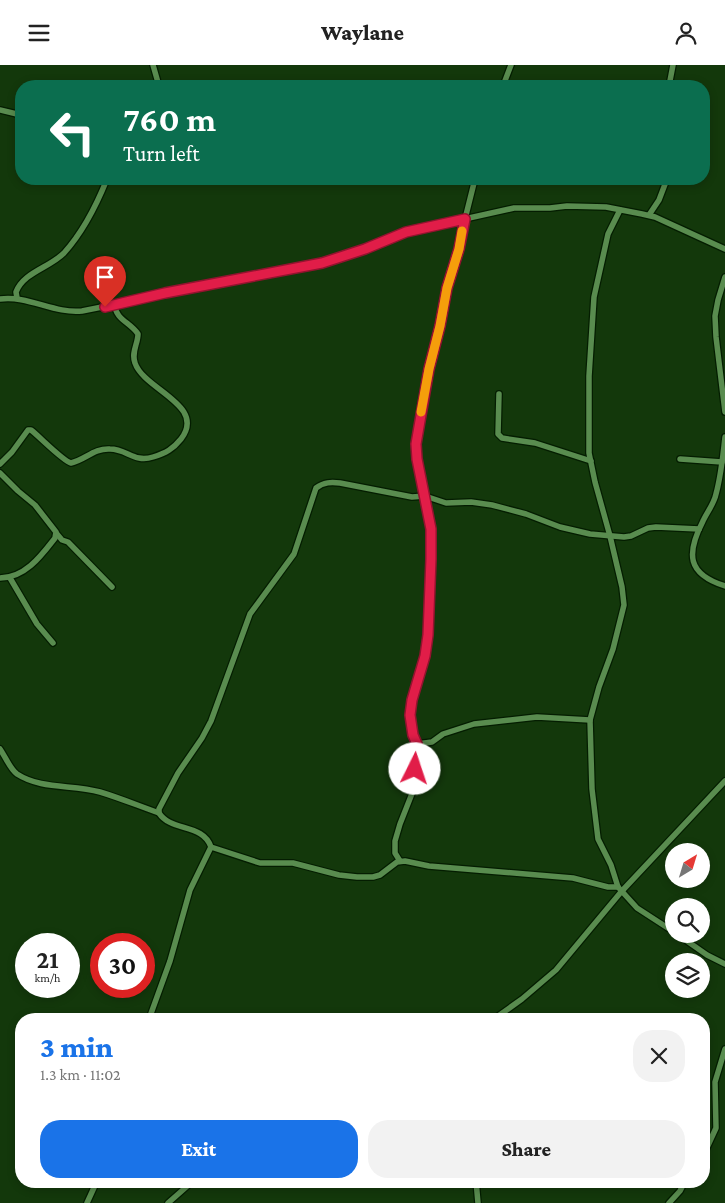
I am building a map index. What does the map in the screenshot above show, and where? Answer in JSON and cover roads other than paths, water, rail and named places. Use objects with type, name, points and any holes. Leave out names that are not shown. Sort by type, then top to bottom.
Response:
[{"type":"street","points":[[153,65],[157,80]]},
{"type":"street","points":[[505,80],[510,65]]},
{"type":"street","points":[[671,80],[673,65]]},
{"type":"street","points":[[0,110],[15,114]]},
{"type":"street","points":[[17,299],[16,292],[25,279],[55,261],[64,253],[91,212],[104,185]]},
{"type":"street","points":[[400,861],[395,853],[395,841],[413,791],[417,744],[413,735],[410,715],[412,700],[425,656],[430,609],[431,529],[417,459],[416,444],[429,369],[447,288],[459,249],[474,185]]},
{"type":"street","points":[[649,215],[659,200],[665,185]]},
{"type":"street","points":[[0,299],[17,299],[72,312],[115,305],[322,263],[365,249],[406,232],[514,208],[550,208],[567,205],[606,207],[649,215],[725,249]]},
{"type":"street","points":[[620,210],[608,234],[594,297],[589,376],[590,461],[610,536],[622,587],[624,605],[590,720],[592,789],[598,839],[611,865],[619,889],[637,908],[665,926]]},
{"type":"street","points":[[725,277],[715,315],[722,354],[725,412]]},
{"type":"street","points":[[0,464],[12,452],[28,430],[31,430],[61,458],[71,463],[92,452],[110,449],[140,459],[152,457],[169,451],[186,432],[187,420],[184,409],[150,383],[135,365],[134,350],[138,334],[131,325],[117,314],[115,305]]},
{"type":"street","points":[[500,394],[498,434],[502,437],[535,443],[590,461]]},
{"type":"street","points":[[725,437],[716,495],[699,529],[693,552],[694,566],[707,579],[725,586]]},
{"type":"street","points":[[680,459],[722,463]]},
{"type":"street","points":[[0,473],[35,505],[62,540],[68,543],[112,587]]},
{"type":"street","points":[[158,813],[171,784],[202,738],[211,721],[250,613],[294,554],[316,488],[321,484],[329,482],[340,483],[412,497],[425,496],[446,503],[471,502],[492,505],[577,531],[618,538],[631,537],[642,530],[656,527],[699,529]]},
{"type":"street","points":[[0,578],[10,578],[31,566],[56,538],[57,534]]},
{"type":"street","points":[[10,578],[37,624],[53,643]]},
{"type":"street","points":[[417,744],[432,742],[443,734],[474,724],[537,717],[590,720]]},
{"type":"street","points":[[0,749],[14,773],[28,780],[48,786],[75,787],[100,792],[158,813],[165,819],[205,837],[210,850],[190,889],[170,961],[151,1013]]},
{"type":"street","points":[[502,1013],[556,970],[619,889],[725,781]]},
{"type":"street","points":[[210,850],[260,863],[293,863],[338,875],[356,877],[380,875],[400,861],[429,866],[572,878],[619,889]]},
{"type":"street","points":[[690,943],[725,964]]},
{"type":"street","points":[[710,1141],[716,1128],[714,1082],[725,1049]]},
{"type":"street","points":[[87,1203],[94,1188]]},
{"type":"street","points":[[168,1203],[185,1188]]},
{"type":"street","points":[[477,1188],[478,1203]]},
{"type":"street","points":[[669,1203],[682,1188]]}]
